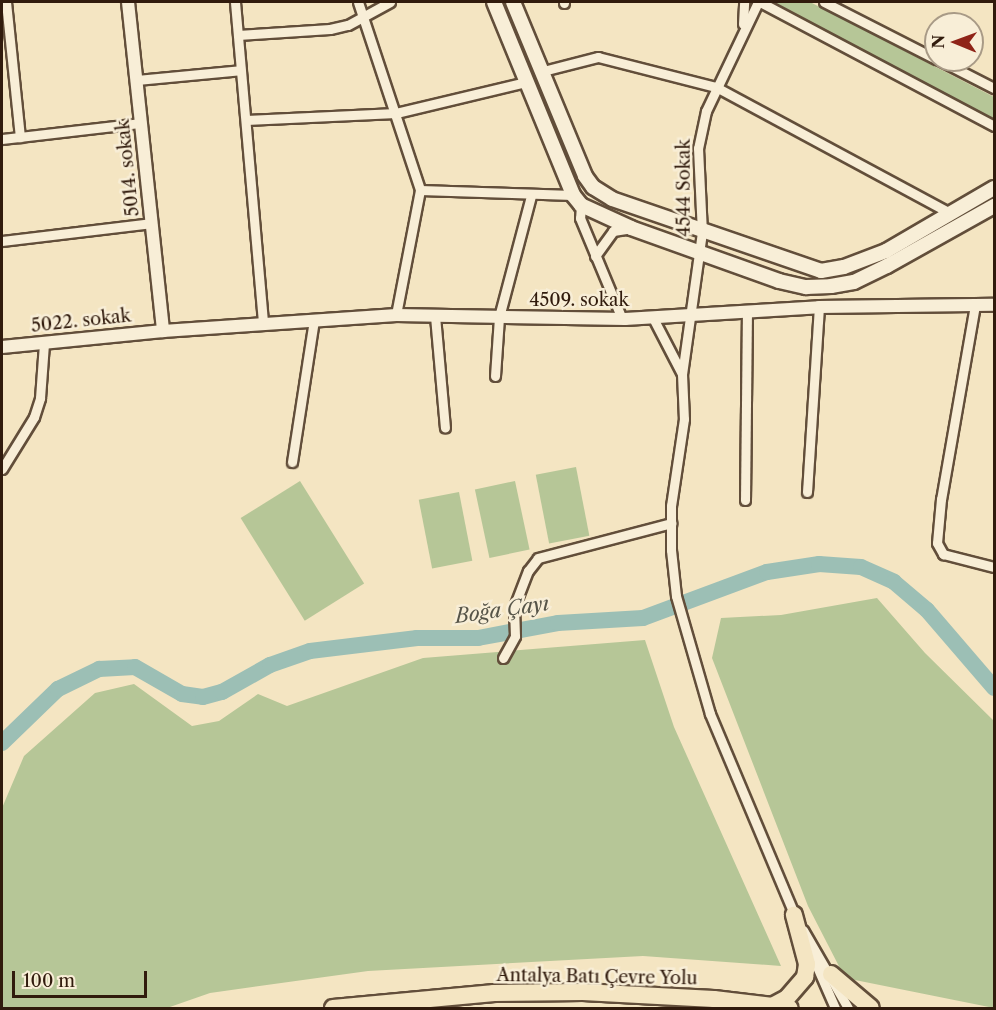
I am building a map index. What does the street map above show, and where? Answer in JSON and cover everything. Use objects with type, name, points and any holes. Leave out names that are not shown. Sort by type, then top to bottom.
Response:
[{"type":"highway","points":[[772,1005],[787,998],[805,977],[807,964],[794,915]]},
{"type":"highway","points":[[831,974],[871,1008]]},
{"type":"highway","name":"Antalya Batı Çevre Yolu","points":[[333,1008],[494,993],[583,992],[789,1008]]},
{"type":"main road","points":[[494,2],[577,200],[631,228],[778,281],[806,287],[831,286],[854,282],[887,266],[994,206]]},
{"type":"main road","points":[[513,2],[593,187],[612,199],[702,232],[821,271],[844,267],[886,251],[994,188]]},
{"type":"street","points":[[6,2],[5,21],[20,137]]},
{"type":"street","name":"5014. sokak","points":[[128,2],[163,331]]},
{"type":"street","points":[[235,2],[263,323]]},
{"type":"street","points":[[358,2],[420,190],[396,315]]},
{"type":"street","points":[[238,35],[330,29],[363,18],[390,2]]},
{"type":"street","points":[[742,32],[744,2]]},
{"type":"street","points":[[759,2],[994,126]]},
{"type":"street","name":"4544 Sokak","points":[[682,374],[692,316],[702,232],[698,148],[716,87],[759,2]]},
{"type":"street","points":[[824,2],[924,52]]},
{"type":"street","points":[[543,71],[598,57],[716,87],[950,213]]},
{"type":"street","points":[[136,80],[241,70]]},
{"type":"street","points":[[963,72],[994,88]]},
{"type":"street","points":[[246,120],[396,113],[526,82]]},
{"type":"street","points":[[2,139],[141,123]]},
{"type":"street","points":[[420,190],[577,200],[580,218],[622,319]]},
{"type":"street","points":[[495,376],[499,317],[531,196]]},
{"type":"street","points":[[2,241],[152,223]]},
{"type":"street","points":[[595,256],[613,231],[631,228]]},
{"type":"street","points":[[975,305],[941,500],[937,543],[943,554],[994,567]]},
{"type":"street","name":"4509. sokak","points":[[163,331],[396,315],[622,319],[747,314],[819,307],[994,305]]},
{"type":"street","points":[[807,492],[819,307]]},
{"type":"street","points":[[745,500],[747,314]]},
{"type":"street","points":[[435,316],[445,428]]},
{"type":"street","points":[[653,318],[682,374],[684,419],[671,523],[676,596],[710,714],[835,1008]]},
{"type":"street","points":[[292,462],[314,320]]},
{"type":"street","name":"5022. sokak","points":[[2,348],[163,331]]},
{"type":"street","points":[[2,469],[34,417],[40,398],[44,342]]},
{"type":"street","points":[[503,658],[515,636],[514,607],[528,571],[543,555],[671,523]]},
{"type":"street","points":[[794,915],[831,974],[848,1008]]},
{"type":"green space","points":[[774,2],[810,2],[924,61],[924,72],[946,72],[994,97],[994,120]]},
{"type":"green space","points":[[576,467],[589,536],[549,544],[536,475]]},
{"type":"green space","points":[[300,481],[364,584],[305,621],[241,518]]},
{"type":"green space","points":[[515,481],[530,549],[489,558],[475,490]]},
{"type":"green space","points":[[459,492],[472,561],[432,569],[419,500]]},
{"type":"green space","points":[[877,598],[925,653],[994,721],[994,1008],[845,978],[808,906],[712,658],[721,618],[781,615]]},
{"type":"green space","points":[[645,640],[674,727],[781,966],[643,956],[368,971],[210,993],[167,1008],[2,1008],[2,808],[24,756],[95,693],[134,684],[192,726],[219,721],[258,694],[287,706],[423,658]]},
{"type":"waterway","name":"Boğa Çayı","points":[[2,743],[58,689],[99,669],[135,667],[182,694],[203,697],[222,692],[270,665],[310,651],[417,638],[478,638],[558,623],[643,618],[767,572],[819,564],[861,567],[894,582],[927,610],[994,688]]}]
